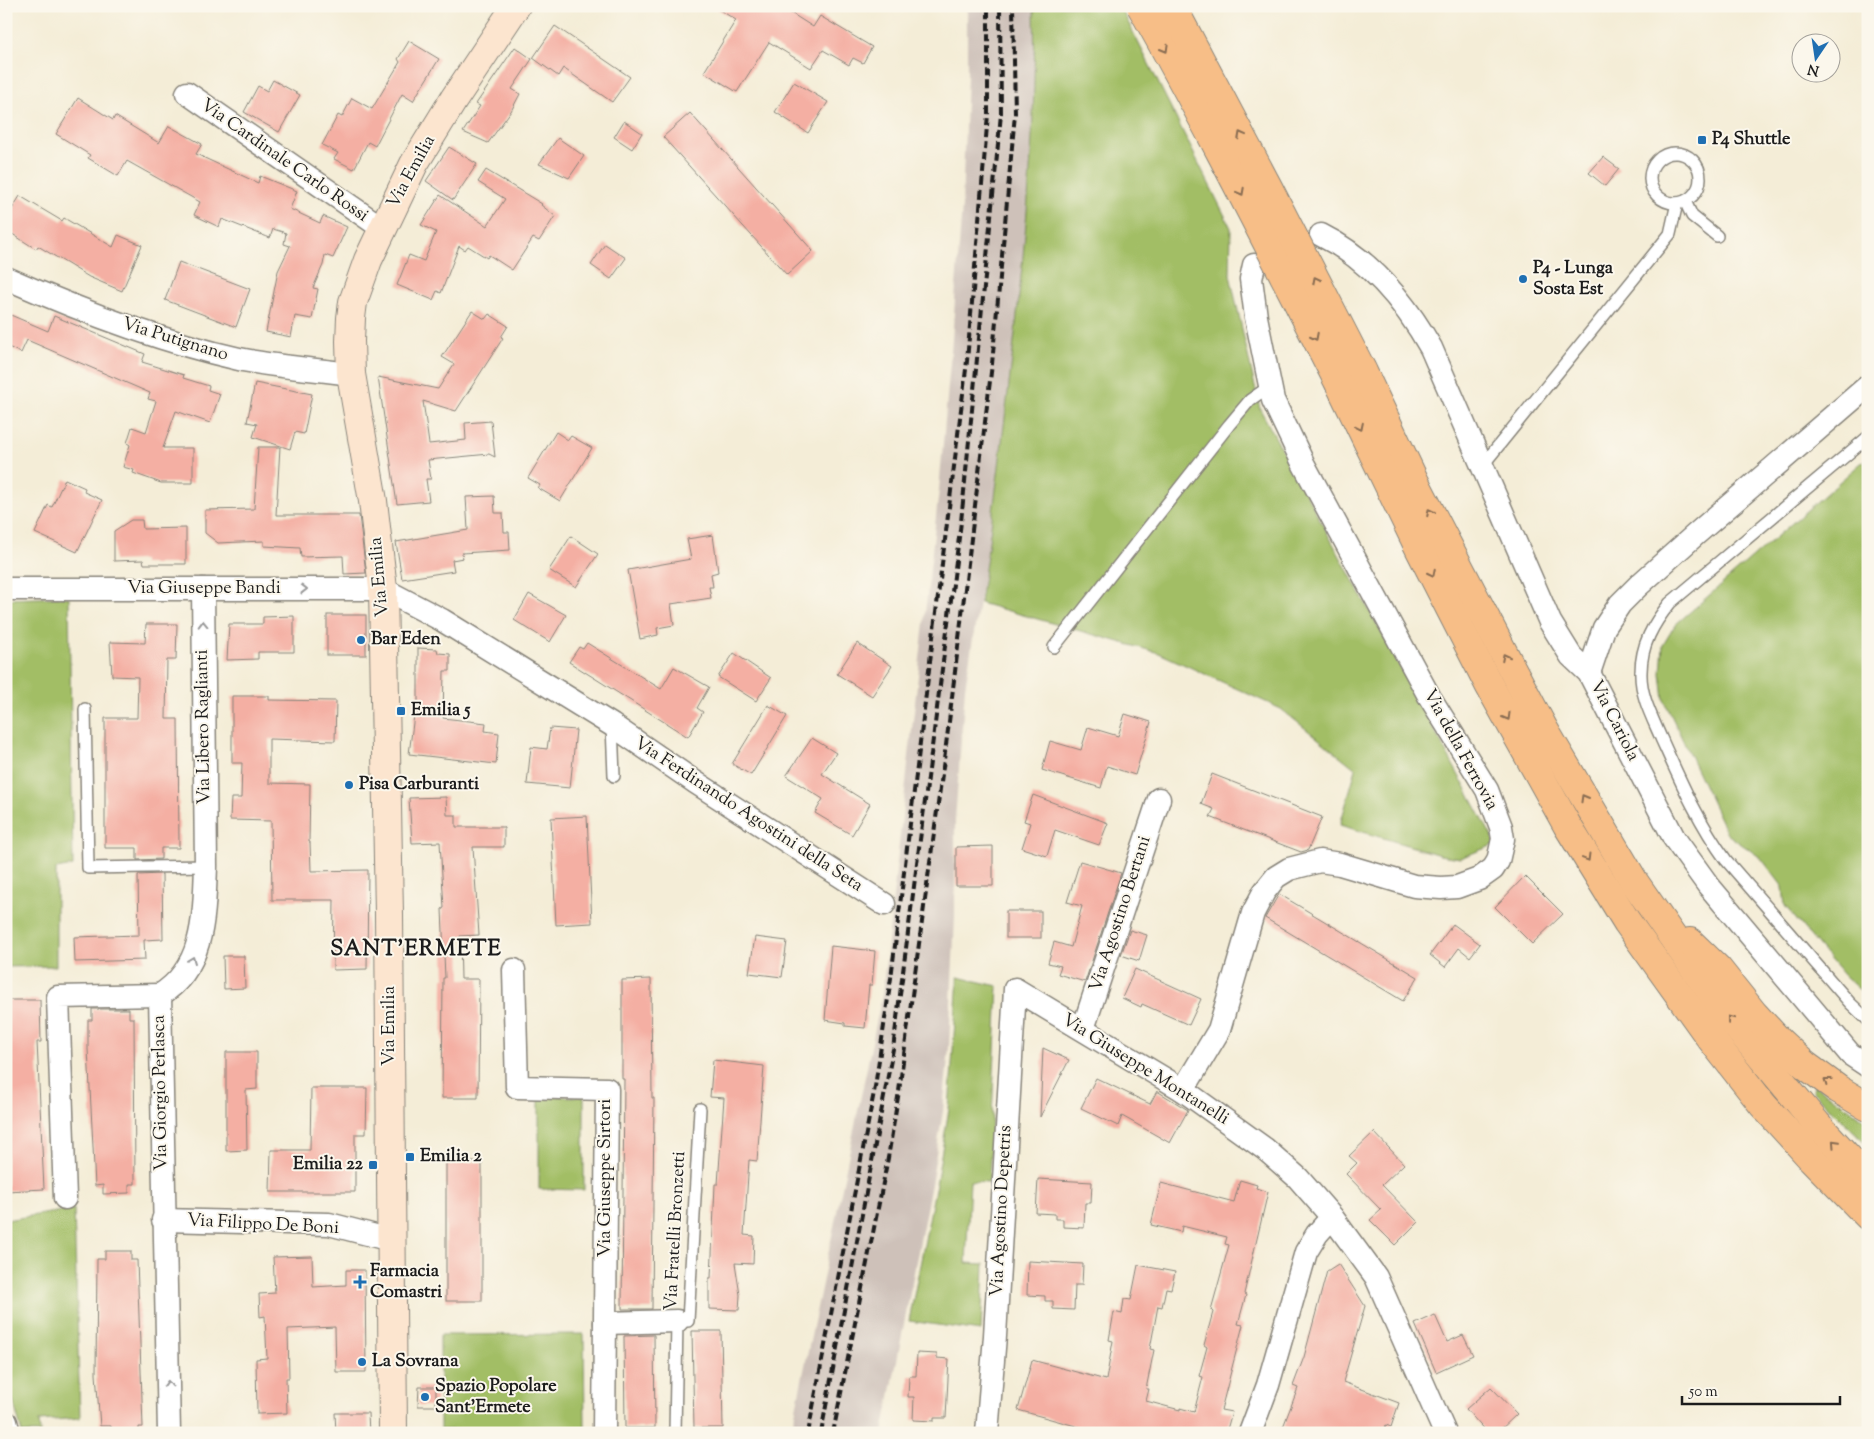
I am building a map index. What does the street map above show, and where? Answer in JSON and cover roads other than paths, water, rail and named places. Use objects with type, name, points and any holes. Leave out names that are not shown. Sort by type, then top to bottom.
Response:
[{"type":"highway","points":[[1141,6],[1174,64],[1339,383],[1420,550],[1489,685],[1567,825],[1627,922],[1708,1034],[1763,1105],[1812,1159],[1868,1216]]},
{"type":"highway","points":[[1172,6],[1269,188],[1362,370],[1420,491],[1512,669],[1581,793],[1648,904],[1726,1014],[1817,1124],[1868,1179]]},
{"type":"highway","points":[[1648,904],[1718,969],[1754,1014],[1779,1041],[1831,1084],[1868,1107]]},
{"type":"main road","name":"Via Emilia","points":[[393,1433],[389,914],[383,589],[373,501],[351,374],[350,341],[353,302],[382,228],[414,164],[454,99],[516,6]]},
{"type":"street","name":"Via Cardinale Carlo Rossi","points":[[187,94],[382,228]]},
{"type":"street","points":[[1321,235],[1337,243],[1370,270],[1404,306],[1431,348],[1550,622],[1571,656],[1589,673]]},
{"type":"street","name":"Via della Ferrovia","points":[[1183,1090],[1219,1030],[1253,913],[1264,892],[1276,877],[1289,869],[1320,861],[1340,864],[1414,886],[1457,887],[1479,879],[1492,869],[1498,862],[1503,839],[1501,827],[1487,790],[1429,696],[1309,474],[1273,400],[1251,279],[1254,265]]},
{"type":"street","name":"Via Putignano","points":[[6,278],[133,329],[172,341],[240,359],[278,366],[351,374]]},
{"type":"street","name":"Via Cariola","points":[[1868,386],[1638,586],[1620,604],[1607,623],[1589,673],[1674,838],[1708,885],[1850,1054],[1868,1066]]},
{"type":"street","name":"Via Giuseppe Bandi","points":[[12,586],[383,589]]},
{"type":"street","name":"Via Libero Raglianti","points":[[160,995],[172,987],[189,968],[194,956],[204,912],[206,866],[203,589]]},
{"type":"street","name":"Via Ferdinando Agostini della Seta","points":[[383,589],[442,620],[612,725],[695,782],[884,904]]},
{"type":"street","name":"Via Agostino Bertani","points":[[1083,1029],[1159,799]]},
{"type":"street","name":"Via Giuseppe Sirtori","points":[[514,970],[516,1087],[607,1089],[604,1433]]},
{"type":"street","name":"Via Giuseppe Montanelli","points":[[1015,989],[1183,1090],[1278,1160],[1298,1178],[1332,1217],[1376,1277],[1445,1433]]},
{"type":"street","name":"Via Agostino Depetris","points":[[987,1433],[995,1336],[1015,989]]},
{"type":"street","name":"Via Giorgio Perlasca","points":[[65,1198],[58,997],[160,995],[163,1220],[169,1433]]},
{"type":"street","points":[[1250,1433],[1268,1385],[1306,1252],[1317,1234],[1332,1217]]},
{"type":"street","name":"Via Filippo De Boni","points":[[163,1220],[329,1224],[391,1240]]},
{"type":"street","points":[[605,1323],[677,1321]]},
{"type":"street","points":[[6,1422],[9,1433]]},
{"type":"lane","points":[[1482,466],[1670,234],[1681,202],[1692,197],[1696,190],[1699,174],[1696,166],[1684,155],[1668,155],[1660,158],[1654,164],[1651,171],[1652,187],[1656,194],[1662,199],[1681,202],[1692,216],[1717,236]]},
{"type":"lane","points":[[1054,647],[1250,400],[1270,386]]},
{"type":"lane","points":[[1868,437],[1670,603],[1651,629],[1645,646],[1641,672],[1644,696],[1651,715],[1679,779],[1709,837],[1745,882],[1850,1003],[1868,1020]]},
{"type":"lane","points":[[85,709],[88,868],[206,866]]},
{"type":"lane","name":"Via Ferdinando Agostini della Seta","points":[[612,725],[614,776]]},
{"type":"lane","name":"Via Fratelli Bronzetti","points":[[674,1433],[677,1321],[688,1321],[700,1110]]},
{"type":"railway","points":[[808,1433],[875,1087],[891,978],[967,361],[988,114],[988,6]]},
{"type":"railway","points":[[821,1433],[893,1049],[961,522],[1001,114],[1000,6]]},
{"type":"railway","points":[[833,1433],[888,1158],[899,1091],[948,730],[992,364],[1015,114],[1013,6]]},
{"type":"place","name":"P4 Shuttle","points":[[1702,140]]},
{"type":"place","name":"P4 - Lunga Sosta Est","points":[[1523,279]]},
{"type":"place","name":"Bar Eden","points":[[361,640]]},
{"type":"place","name":"Emilia 5","points":[[401,711]]},
{"type":"place","name":"Pisa Carburanti","points":[[349,785]]},
{"type":"place","name":"Emilia 2","points":[[410,1157]]},
{"type":"place","name":"Emilia 22","points":[[373,1165]]},
{"type":"place","name":"Farmacia Comastri","points":[[360,1282]]},
{"type":"place","name":"La Sovrana","points":[[362,1362]]},
{"type":"place","name":"Spazio Popolare Sant'Ermete","points":[[425,1397]]},
{"type":"district","name":"SANT'ERMETE","points":[[416,950]]}]
